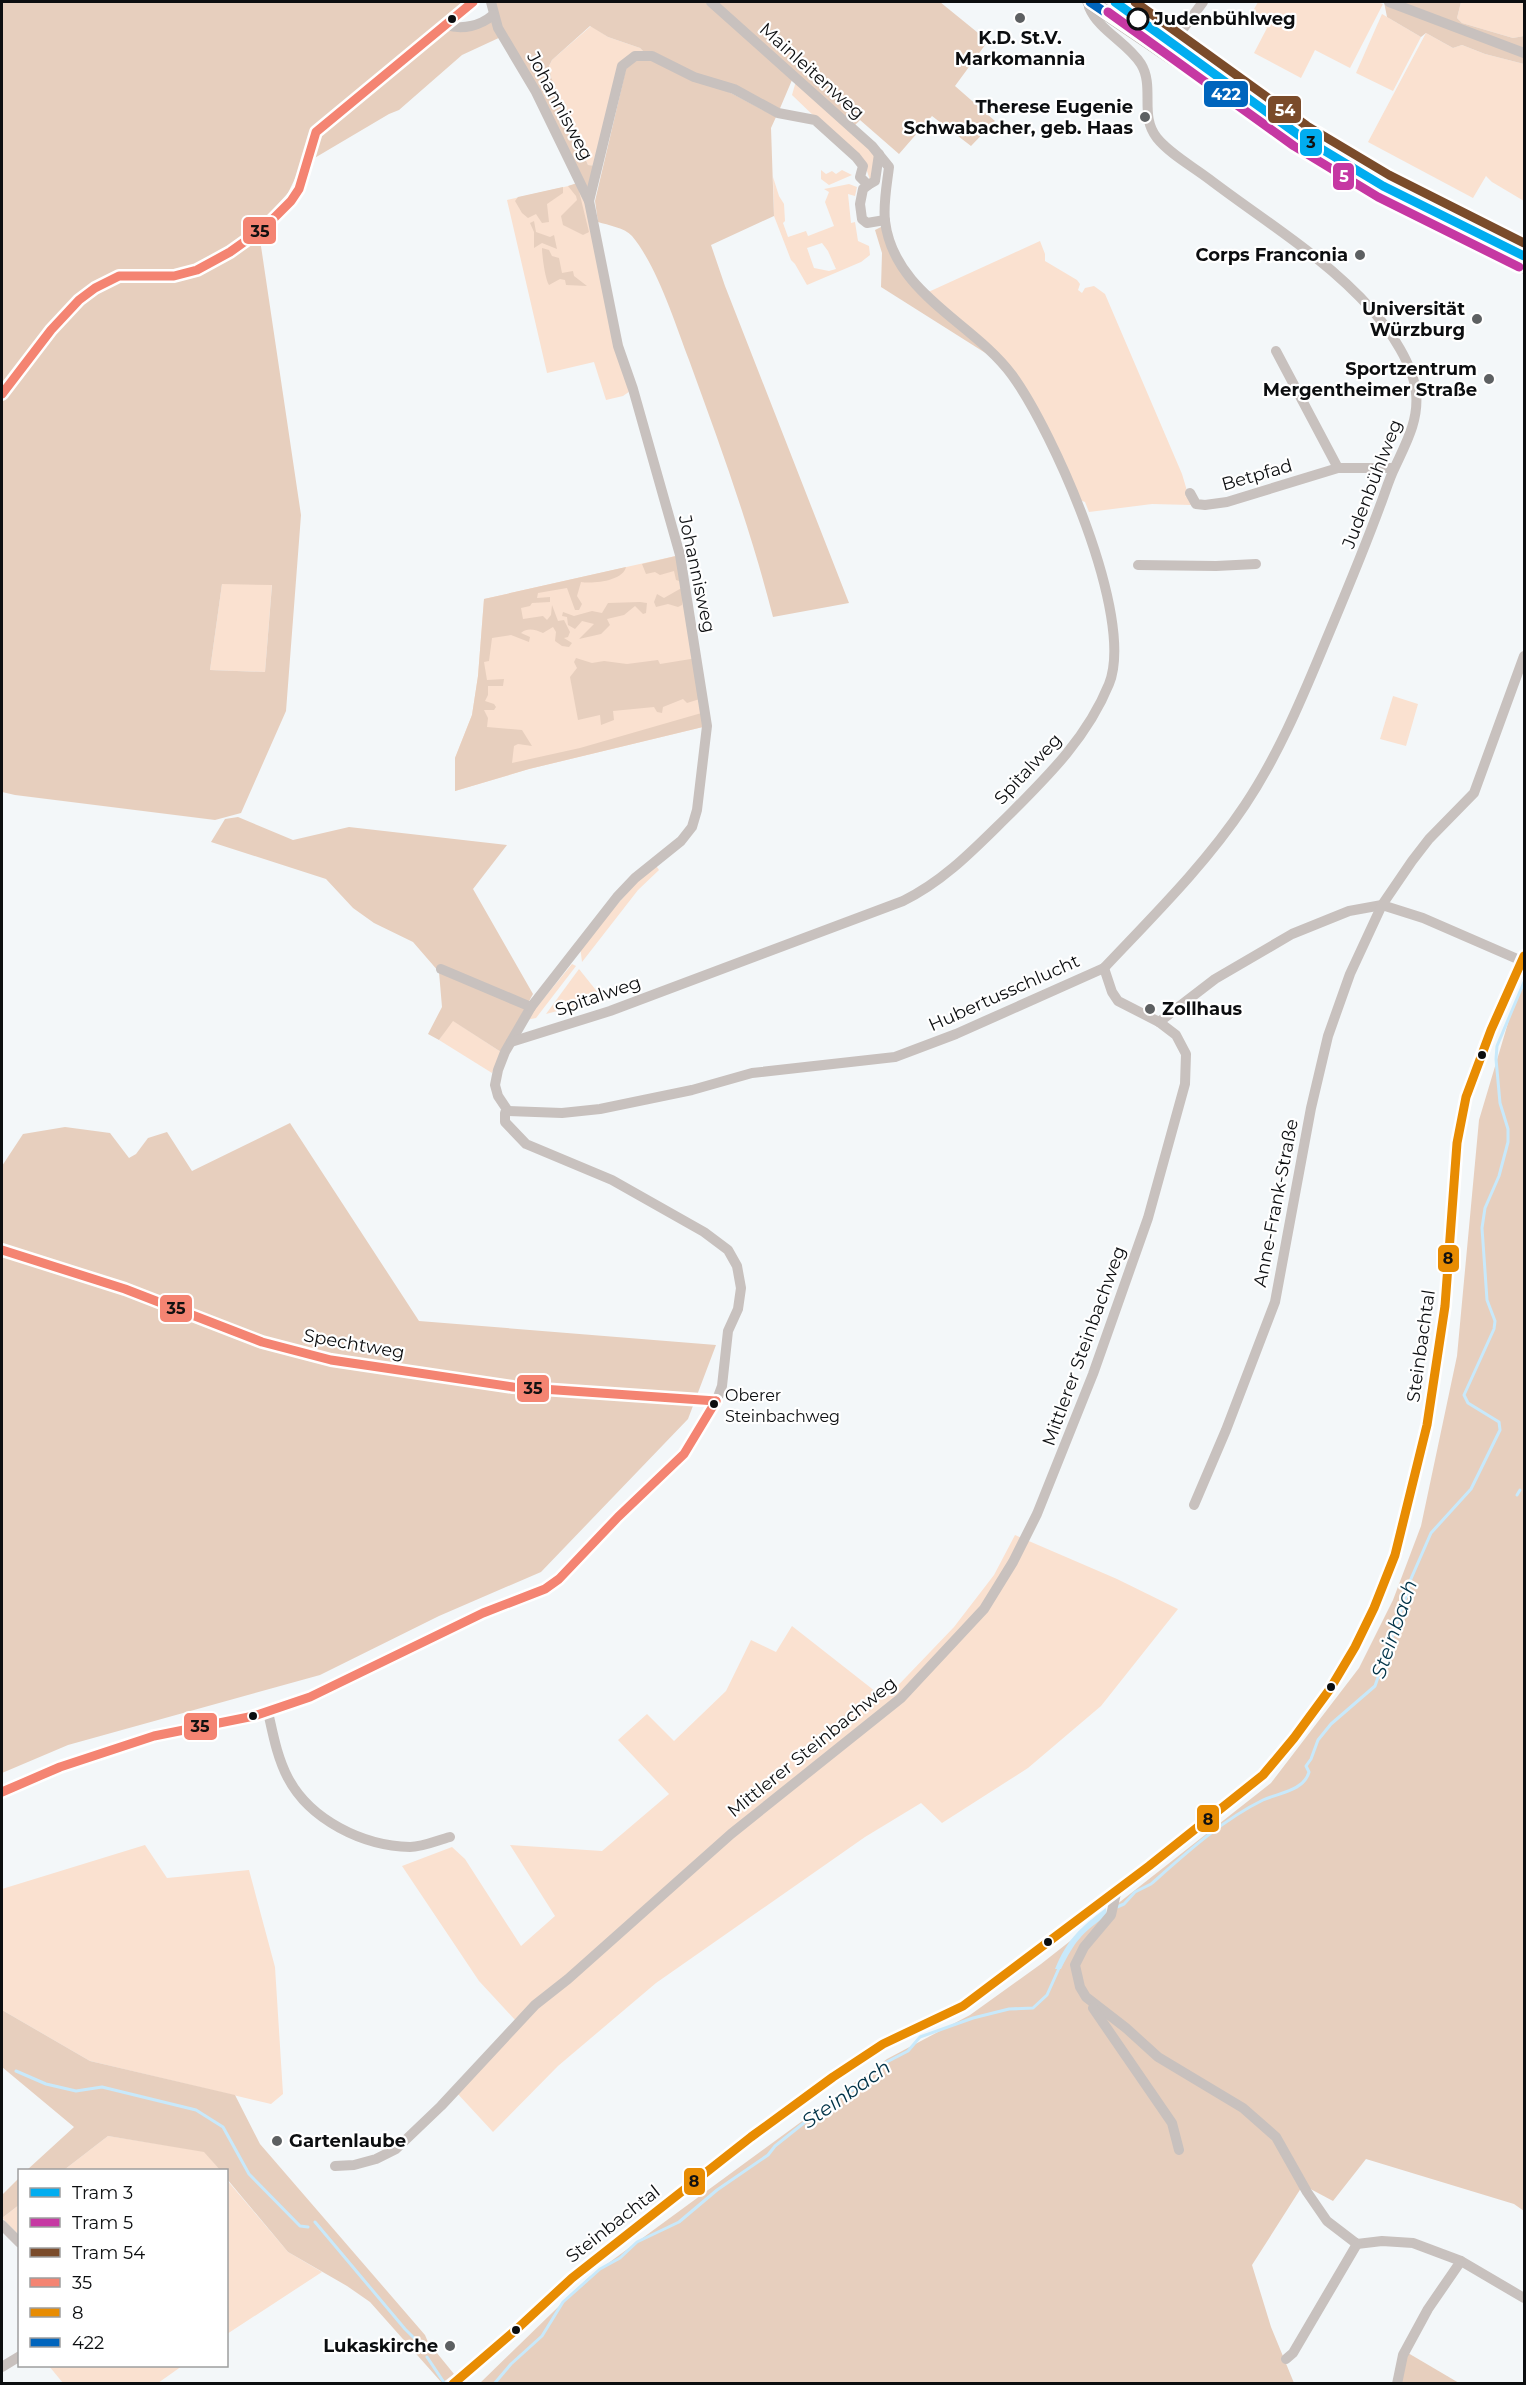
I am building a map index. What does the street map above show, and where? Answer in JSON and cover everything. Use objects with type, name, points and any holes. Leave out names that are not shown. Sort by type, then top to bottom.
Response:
[{"type":"main road","points":[[1091,2],[1293,140],[1386,197],[1524,266]]},
{"type":"street","points":[[2,394],[68,309],[86,294],[111,279],[125,275],[164,277],[184,274],[213,262],[273,221],[299,188],[316,132],[473,2]]},
{"type":"street","name":"Johannisweg","points":[[491,2],[498,28],[536,92],[589,201],[618,346],[633,389],[680,555],[707,726],[698,810],[692,827],[681,841],[634,878],[617,897],[531,1007],[511,1041],[498,1070],[495,1085],[498,1096],[508,1111]]},
{"type":"street","name":"Mainleitenweg","points":[[711,2],[879,154],[889,167]]},
{"type":"street","name":"Judenbühlweg","points":[[1091,2],[1089,7],[1094,16],[1122,42],[1143,68],[1148,84],[1146,112],[1158,139],[1229,194],[1299,243],[1341,279],[1373,311],[1405,358],[1413,375],[1417,395],[1415,418],[1350,584],[1294,718],[1246,805],[1199,867],[1105,970]]},
{"type":"street","points":[[1165,53],[1203,2]]},
{"type":"street","points":[[1389,2],[1524,52]]},
{"type":"street","points":[[446,25],[473,26],[493,15]]},
{"type":"street","points":[[589,201],[622,66],[630,58],[640,54],[652,56],[694,77],[734,89],[778,113],[814,120],[860,162],[863,166],[860,177],[868,185]]},
{"type":"street","points":[[879,154],[876,181],[862,189],[860,211],[862,219],[867,223],[885,220]]},
{"type":"street","name":"Spitalweg","points":[[511,1041],[610,1011],[922,892],[962,860],[1056,769],[1094,715],[1110,682],[1115,646],[1109,601],[1089,535],[1052,447],[1027,397],[994,353],[924,294],[902,270],[888,238],[885,220],[889,167]]},
{"type":"street","points":[[1276,351],[1338,468]]},
{"type":"street","name":"Betpfad","points":[[1190,494],[1197,504],[1205,505],[1227,502],[1338,468],[1394,468]]},
{"type":"street","points":[[1138,565],[1256,564]]},
{"type":"street","name":"Anne-Frank-Straße","points":[[1194,1505],[1226,1430],[1275,1302],[1311,1108],[1328,1036],[1350,974],[1382,905],[1429,839],[1474,793],[1524,656]]},
{"type":"street","points":[[1159,1022],[1215,979],[1292,934],[1349,911],[1382,905],[1423,918],[1523,959]]},
{"type":"street","name":"Steinbachtal","points":[[452,2384],[616,2241],[751,2137],[833,2077],[883,2044],[963,2006],[1192,1832],[1263,1774],[1294,1738],[1330,1689],[1355,1647],[1374,1608],[1395,1555],[1427,1425],[1445,1306],[1457,1143],[1466,1097],[1491,1030],[1523,959]]},
{"type":"street","points":[[441,969],[531,1007]]},
{"type":"street","name":"Hubertusschlucht","points":[[508,1111],[562,1113],[600,1108],[692,1090],[752,1073],[895,1057],[956,1034],[1105,970],[1112,992],[1118,1001],[1159,1022]]},
{"type":"street","name":"Mittlerer Steinbachweg","points":[[335,2166],[354,2165],[376,2159],[396,2149],[441,2106],[536,2005],[720,1843],[901,1698],[984,1609],[1013,1562],[1037,1514],[1093,1374],[1148,1218],[1185,1083],[1186,1054],[1176,1035],[1159,1022]]},
{"type":"street","points":[[2,1792],[60,1767],[154,1736],[268,1712],[310,1697],[483,1613],[544,1589],[559,1579],[618,1517],[684,1454],[716,1401],[725,1375],[728,1331],[738,1309],[741,1288],[737,1266],[728,1250],[704,1232],[612,1180],[526,1144],[505,1122],[505,1113],[508,1111]]},
{"type":"street","name":"Spechtweg","points":[[2,1250],[126,1289],[262,1342],[331,1360],[513,1387],[716,1401]]},
{"type":"street","points":[[268,1712],[276,1748],[288,1777],[310,1807],[323,1818],[373,1841],[412,1847],[450,1837]]},
{"type":"street","points":[[1117,1889],[1111,1916],[1084,1947],[1076,1965],[1080,1988],[1162,2106],[1172,2123],[1179,2150]]},
{"type":"street","points":[[1086,1997],[1158,2057],[1243,2108],[1276,2137],[1307,2192],[1327,2221],[1357,2244],[1382,2241],[1413,2242],[1461,2261],[1524,2298]]},
{"type":"street","points":[[2,2225],[18,2241]]},
{"type":"street","points":[[1286,2359],[1293,2353],[1357,2244]]},
{"type":"street","points":[[1397,2384],[1403,2355],[1428,2309],[1461,2261]]},
{"type":"street","points":[[2,2367],[18,2357]]},
{"type":"shaded area","points":[[2,2],[465,2],[439,22],[406,55],[446,25],[489,19],[491,2],[706,2],[792,80],[778,113],[646,54],[640,48],[608,37],[590,26],[552,60],[549,66],[551,77],[588,165],[598,166],[589,201],[503,36],[462,55],[399,110],[301,166],[288,193],[258,226],[301,515],[286,711],[241,813],[215,820],[2,792]],"holes":[[[222,584],[272,585],[265,672],[210,670]]]},
{"type":"shaded area","points":[[716,2],[940,2],[988,41],[955,86],[995,121],[971,146],[932,116],[899,154],[860,120],[854,126]]},
{"type":"shaded area","points":[[1258,2],[1377,2],[1383,4],[1350,68],[1315,50],[1301,78],[1254,53],[1267,28],[1249,18]]},
{"type":"shaded area","points":[[1384,2],[1461,2],[1457,18],[1462,23],[1513,38],[1524,36],[1524,64],[1485,54],[1462,45],[1453,48],[1426,33],[1421,37],[1387,17]]},
{"type":"shaded area","points":[[1461,2],[1524,2],[1524,36],[1513,38],[1462,23],[1457,18]]},
{"type":"shaded area","points":[[1382,14],[1421,37],[1393,91],[1356,73]]},
{"type":"shaded area","points":[[591,26],[608,37],[640,48],[646,54],[630,58],[598,166],[588,165],[551,77],[549,66],[552,60]]},
{"type":"shaded area","points":[[1426,33],[1453,48],[1462,45],[1485,54],[1524,64],[1524,201],[1486,176],[1473,198],[1368,142]]},
{"type":"shaded area","points":[[646,57],[731,93],[776,117],[771,128],[774,216],[711,245],[849,603],[773,617],[734,488],[665,295],[641,248],[632,236],[621,229],[598,222],[595,201],[626,69],[629,64]]},
{"type":"shaded area","points":[[796,81],[875,154],[871,183],[865,165],[792,95]]},
{"type":"shaded area","points":[[821,170],[826,174],[832,171],[836,174],[842,170],[852,175],[829,185],[821,179]]},
{"type":"shaded area","points":[[773,177],[784,204],[785,221],[783,223],[788,237],[806,231],[808,236],[834,226],[825,202],[829,192],[824,189],[849,184],[857,187],[855,196],[848,194],[851,223],[855,222],[858,241],[869,246],[870,255],[861,262],[807,285],[791,260],[774,216]],"holes":[[[822,243],[836,269],[829,271],[814,268],[807,248]]]},
{"type":"shaded area","points":[[577,183],[589,232],[583,235],[563,225],[561,216],[577,200],[568,186]]},
{"type":"shaded area","points":[[577,184],[589,201],[633,389],[623,396],[606,400],[594,362],[547,373],[507,200]]},
{"type":"shaded area","points":[[563,187],[563,193],[547,204],[549,222],[542,223],[536,214],[528,218],[515,201],[518,197]]},
{"type":"shaded area","points":[[534,221],[536,232],[550,237],[554,235],[557,249],[542,243],[534,248],[534,232],[530,223]]},
{"type":"shaded area","points":[[883,226],[897,260],[987,354],[881,287],[882,253],[875,230]]},
{"type":"shaded area","points":[[1040,241],[1045,261],[1077,280],[1080,284],[1078,290],[1082,293],[1085,288],[1094,286],[1105,294],[1182,474],[1188,494],[1185,497],[1189,495],[1191,505],[1152,504],[1089,512],[1085,502],[1074,498],[1012,375],[924,294]]},
{"type":"shaded area","points":[[542,248],[549,250],[552,256],[559,258],[562,273],[573,271],[574,276],[587,286],[566,285],[565,280],[560,279],[549,285]]},
{"type":"shaded area","points":[[680,555],[707,726],[529,769],[455,791],[455,758],[472,715],[478,676],[484,599]]},
{"type":"shaded area","points":[[680,555],[685,583],[676,580],[674,571],[660,575],[655,572],[646,574],[642,564]]},
{"type":"shaded area","points":[[626,567],[624,572],[614,578],[600,582],[581,582],[577,596],[582,604],[579,610],[575,610],[567,588],[538,593],[537,598],[550,597],[550,602],[532,603],[530,606],[521,608],[523,619],[543,616],[547,620],[551,615],[552,605],[558,621],[564,620],[570,632],[568,637],[564,638],[572,643],[569,647],[562,646],[555,641],[556,632],[553,627],[543,633],[529,630],[521,633],[530,637],[529,642],[511,635],[492,638],[489,661],[484,662],[487,680],[504,679],[503,686],[488,686],[485,701],[496,707],[494,710],[484,710],[488,718],[487,727],[522,730],[532,746],[518,744],[514,746],[512,763],[580,748],[705,712],[707,726],[529,769],[455,791],[455,758],[472,715],[478,676],[484,599]]},
{"type":"shaded area","points":[[222,584],[272,584],[265,672],[210,670]]},
{"type":"shaded area","points":[[685,586],[682,605],[678,607],[668,604],[656,607],[654,602],[657,594],[664,598]]},
{"type":"shaded area","points":[[608,603],[647,603],[646,613],[643,614],[635,606],[624,615],[607,619],[610,625],[601,634],[579,639],[594,624],[582,621],[575,629],[568,625],[567,617],[562,616],[563,612],[574,616],[592,611],[602,613]]},
{"type":"shaded area","points":[[576,658],[592,663],[604,661],[627,664],[658,660],[660,664],[697,658],[703,698],[687,703],[683,699],[663,707],[662,713],[657,712],[654,707],[613,711],[614,720],[601,725],[600,715],[578,720],[570,677],[577,668],[574,662]]},
{"type":"shaded area","points":[[1393,696],[1418,704],[1406,746],[1380,739]]},
{"type":"shaded area","points":[[238,817],[293,840],[349,827],[507,845],[473,889],[533,994],[501,1052],[453,1021],[439,1040],[428,1034],[442,1007],[439,972],[413,942],[374,923],[353,908],[326,879],[211,842],[225,819]]},
{"type":"shaded area","points":[[654,863],[659,870],[638,890],[582,962],[580,946]]},
{"type":"shaded area","points":[[572,964],[576,966],[536,1018],[526,1020]]},
{"type":"shaded area","points":[[579,969],[603,999],[546,1014]]},
{"type":"shaded area","points":[[1524,983],[1524,2211],[1514,2204],[1366,2159],[1333,2201],[1303,2185],[1252,2265],[1271,2327],[1294,2383],[479,2384],[588,2278],[887,2059],[970,2015],[1041,1964],[1271,1783],[1359,1668],[1393,1600],[1421,1526],[1457,1356],[1479,1120],[1511,1013]]},
{"type":"shaded area","points":[[452,1020],[501,1052],[492,1073],[439,1040]]},
{"type":"shaded area","points":[[290,1123],[419,1321],[716,1345],[688,1419],[541,1572],[439,1616],[320,1675],[68,1745],[2,1773],[2,1166],[23,1134],[65,1127],[110,1133],[129,1158],[136,1154],[148,1138],[167,1132],[192,1171]]},
{"type":"shaded area","points":[[1015,1535],[1117,1579],[1178,1609],[1101,1706],[1028,1768],[942,1823],[921,1803],[865,1837],[656,1983],[558,2066],[493,2132],[456,2092],[516,2021],[479,1981],[402,1866],[452,1847],[465,1859],[521,1946],[555,1916],[510,1845],[602,1851],[669,1794],[618,1740],[647,1714],[674,1741],[726,1691],[751,1640],[776,1652],[792,1626],[885,1699],[954,1627],[994,1575]]},
{"type":"shaded area","points":[[145,1845],[167,1878],[249,1870],[275,1967],[283,2094],[271,2104],[90,2061],[2,2010],[2,1889]]},
{"type":"shaded area","points":[[2,2010],[90,2061],[235,2095],[260,2144],[425,2335],[454,2374],[442,2383],[370,2302],[288,2252],[228,2180],[228,2169],[219,2169],[204,2152],[108,2136],[65,2169],[28,2169],[74,2127],[2,2067]]},
{"type":"shaded area","points":[[108,2136],[204,2151],[219,2169],[65,2169]]},
{"type":"shaded area","points":[[18,2179],[18,2206],[2,2218],[2,2195]]},
{"type":"shaded area","points":[[228,2181],[288,2252],[322,2272],[228,2333]]},
{"type":"shaded area","points":[[18,2206],[18,2234],[2,2218]]},
{"type":"shaded area","points":[[1408,2353],[1459,2383],[1400,2384]]},
{"type":"shaded area","points":[[50,2367],[181,2367],[158,2383],[63,2383]]},
{"type":"water","points":[[1106,1908],[1107,1915],[1080,1939],[1070,1951],[1061,1969],[1055,1969],[1076,1934]]},
{"type":"waterway","name":"Steinbach","points":[[1117,1907],[1124,1904],[1135,1892],[1151,1884],[1204,1838],[1233,1817],[1263,1800],[1302,1783],[1309,1772],[1306,1766],[1318,1740],[1331,1724],[1375,1686],[1410,1581],[1431,1533],[1471,1489],[1500,1430],[1499,1422],[1468,1403],[1464,1395],[1494,1329],[1495,1321],[1487,1300],[1482,1228],[1485,1208],[1499,1176],[1508,1142],[1508,1129],[1500,1103],[1497,1046],[1524,982]]},
{"type":"waterway","points":[[1517,1495],[1520,1490]]},
{"type":"waterway","name":"Steinbach","points":[[494,2384],[511,2364],[542,2336],[563,2302],[600,2269],[620,2258],[637,2242],[679,2222],[717,2190],[768,2155],[775,2146],[834,2099],[849,2093],[883,2064],[908,2051],[920,2037],[973,2018],[1009,2009],[1033,2008],[1047,1995],[1060,1966]]},
{"type":"waterway","points":[[16,2071],[46,2084],[76,2091],[102,2087],[196,2110],[223,2127],[249,2174],[300,2226],[308,2227]]},
{"type":"waterway","points":[[315,2222],[405,2329],[425,2349]]},
{"type":"waterway","points":[[427,2357],[445,2384]]},
{"type":"tram line","name":"3","points":[[1115,2],[1300,136],[1383,186],[1524,256]]},
{"type":"tram line","name":"54","points":[[1135,2],[1307,126],[1389,175],[1524,243]]},
{"type":"tram line","name":"5","points":[[1108,12],[1294,146],[1378,197],[1519,267]]},
{"type":"transit line","name":"35","points":[[2,394],[51,330],[79,300],[95,288],[119,276],[174,276],[197,270],[230,252],[265,227],[291,201],[299,189],[316,132],[473,2]]},
{"type":"transit line","name":"422","points":[[1090,2],[1293,139],[1386,197],[1524,266]]},
{"type":"transit line","name":"8","points":[[453,2384],[572,2278],[751,2137],[833,2077],[883,2044],[963,2006],[1149,1866],[1263,1775],[1294,1738],[1330,1689],[1355,1647],[1374,1608],[1395,1555],[1427,1425],[1445,1306],[1457,1143],[1466,1097],[1491,1030],[1524,956]]},
{"type":"transit line","name":"35","points":[[2,1250],[125,1289],[262,1342],[331,1360],[513,1387],[716,1401]]},
{"type":"transit line","name":"35","points":[[2,1792],[60,1767],[154,1736],[254,1716],[310,1697],[483,1613],[545,1589],[559,1579],[618,1517],[684,1454],[716,1401]]},
{"type":"place","name":"K.D. St.V. Markomannia","points":[[1020,18]]},
{"type":"place","name":"Judenbühlweg","points":[[1138,19]]},
{"type":"place","name":"Therese Eugenie Schwabacher, geb. Haas","points":[[1145,117]]},
{"type":"place","name":"Corps Franconia","points":[[1360,255]]},
{"type":"place","name":"Universität Würzburg","points":[[1477,319]]},
{"type":"place","name":"Sportzentrum Mergentheimer Straße","points":[[1489,379]]},
{"type":"place","name":"Zollhaus","points":[[1150,1009]]},
{"type":"place","name":"Oberer Steinbachweg","points":[[714,1404]]},
{"type":"place","name":"Gartenlaube","points":[[277,2141]]},
{"type":"place","name":"Lukaskirche","points":[[450,2346]]}]
